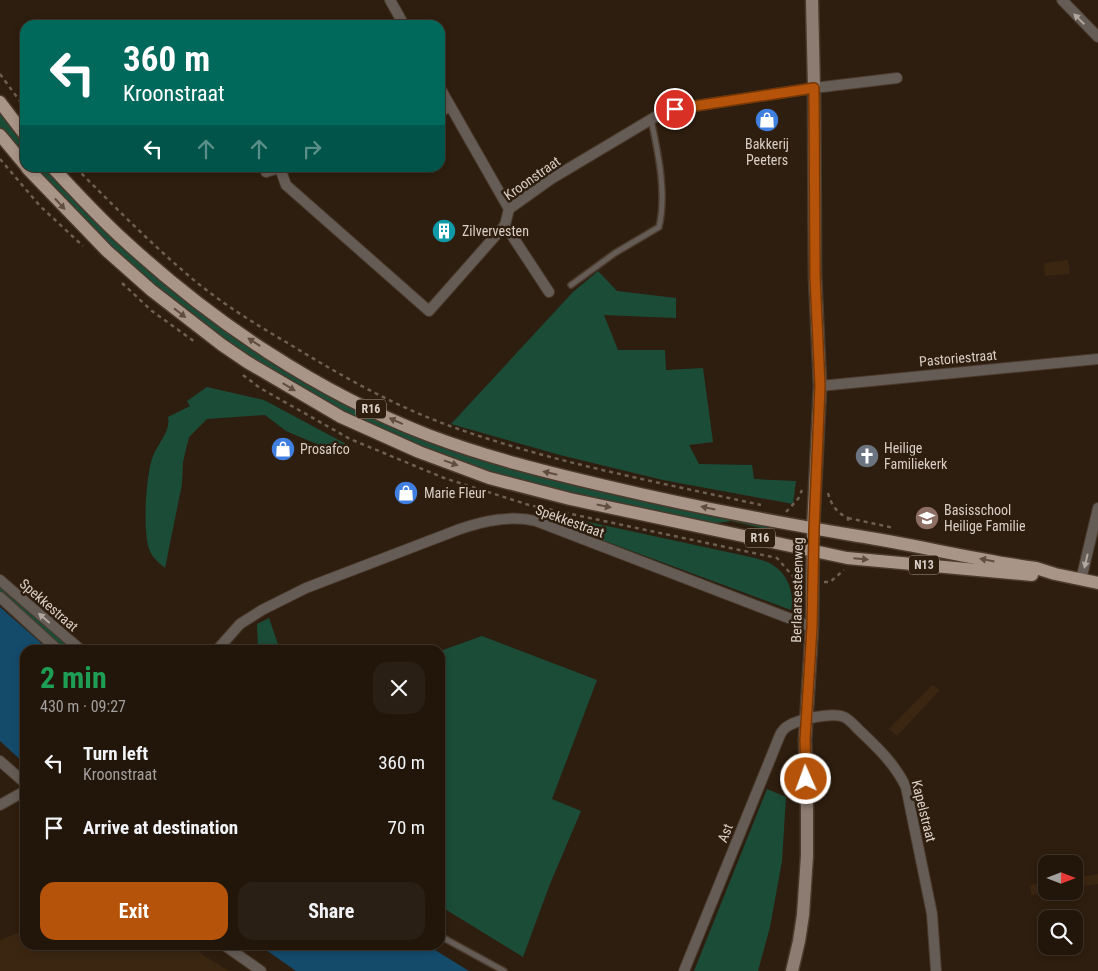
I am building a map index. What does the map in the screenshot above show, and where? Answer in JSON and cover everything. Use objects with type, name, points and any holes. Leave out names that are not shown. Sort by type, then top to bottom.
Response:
[{"type":"main road","points":[[0,102],[20,128]]},
{"type":"main road","name":"R16","points":[[0,135],[20,159]]},
{"type":"main road","name":"R16","points":[[32,172],[106,251],[188,319],[247,362],[342,417],[419,452],[489,478],[570,499],[813,551]]},
{"type":"main road","name":"R16","points":[[57,172],[124,240],[207,310],[267,351],[309,376],[389,418],[427,435],[530,468],[645,495],[814,530]]},
{"type":"main road","name":"N13","points":[[814,530],[1036,568],[1098,584]]},
{"type":"main road","name":"N13","points":[[813,551],[847,558],[1035,576],[1055,574]]},
{"type":"street","points":[[390,0],[401,20]]},
{"type":"street","name":"Berlaarsesteenweg","points":[[792,971],[803,915],[807,856],[805,740],[812,627],[813,551],[820,386],[815,276],[812,0]]},
{"type":"street","points":[[1062,0],[1098,37]]},
{"type":"street","points":[[814,88],[897,78]]},
{"type":"street","name":"Kroonstraat","points":[[505,225],[508,209],[550,179],[660,114],[675,109],[814,88]]},
{"type":"street","points":[[445,97],[508,209]]},
{"type":"street","points":[[445,109],[450,106]]},
{"type":"street","points":[[281,172],[286,185],[429,311],[505,225],[549,292]]},
{"type":"street","name":"Pastoriestraat","points":[[820,386],[1098,359]]},
{"type":"street","points":[[1081,580],[1098,508]]},
{"type":"street","name":"Spekkestraat","points":[[221,645],[240,624],[262,610],[306,588],[471,525],[516,518],[536,521],[812,627]]},
{"type":"street","name":"Spekkestraat","points":[[0,580],[75,645]]},
{"type":"street","points":[[0,597],[53,645]]},
{"type":"street","name":"Kapelstraat","points":[[807,719],[831,716],[845,717],[900,774],[906,787],[928,892],[934,933],[936,971]]},
{"type":"street","name":"Ast","points":[[684,971],[780,735],[785,728],[807,719]]},
{"type":"street","points":[[0,761],[20,779]]},
{"type":"street","points":[[0,805],[20,794]]},
{"type":"street","points":[[231,950],[261,971]]},
{"type":"lane","points":[[571,285],[615,253],[659,227],[661,219],[661,187],[651,119]]},
{"type":"lane","points":[[445,939],[504,971]]},
{"type":"path","points":[[0,74],[20,101]]},
{"type":"path","points":[[80,172],[128,220],[196,282],[254,323],[332,371],[397,404],[448,426],[553,457],[768,506]]},
{"type":"path","points":[[787,510],[798,499]]},
{"type":"path","points":[[777,558],[797,582],[813,582]]},
{"type":"shaded area","points":[[1068,260],[1070,274],[1045,276],[1044,263]]},
{"type":"shaded area","points":[[932,685],[940,690],[897,736],[889,729]]},
{"type":"shaded area","points":[[1098,874],[1098,884],[1083,886],[1083,876]]},
{"type":"shaded area","points":[[1038,884],[1038,894],[1031,895],[1030,885]]},
{"type":"shaded area","points":[[20,932],[20,950],[198,950],[229,971],[0,971],[0,940]]},
{"type":"green space","points":[[0,107],[20,133],[20,155],[0,129]]},
{"type":"green space","points":[[34,172],[52,172],[204,313],[427,438],[774,526],[773,531],[731,521],[709,524],[567,493],[508,478],[422,449],[344,415],[196,323],[114,253]]},
{"type":"green space","points":[[598,271],[617,291],[676,298],[676,318],[604,315],[618,350],[665,350],[666,370],[703,368],[713,442],[689,445],[699,464],[752,465],[754,479],[796,481],[793,504],[663,480],[560,455],[451,424],[573,292]]},
{"type":"green space","points":[[207,387],[264,400],[348,445],[345,456],[286,431],[265,415],[207,419],[189,437],[183,462],[182,484],[165,568],[152,556],[148,543],[146,503],[148,476],[155,451],[168,427],[168,417],[190,406],[187,401]]},
{"type":"green space","points":[[561,516],[768,562],[781,572],[789,584],[792,597],[791,610],[559,524]]},
{"type":"green space","points":[[0,586],[66,645],[57,645],[0,594]]},
{"type":"green space","points":[[269,618],[278,645],[258,645],[257,624]]},
{"type":"green space","points":[[482,636],[597,680],[552,799],[581,811],[550,884],[523,957],[445,909],[445,649]]},
{"type":"green space","points":[[767,789],[786,797],[782,861],[770,927],[758,971],[694,971]]},
{"type":"water","points":[[0,607],[43,645],[20,645],[20,759],[0,741]]},
{"type":"water","points":[[266,950],[435,950],[469,971],[296,971]]},
{"type":"place","name":"Bakkerij Peeters","points":[[767,120]]},
{"type":"place","name":"Zilvervesten","points":[[444,231]]},
{"type":"place","name":"Prosafco","points":[[283,449]]},
{"type":"place","name":"Heilige Familiekerk","points":[[867,456]]},
{"type":"place","name":"Marie Fleur","points":[[406,493]]},
{"type":"place","name":"Basisschool Heilige Familie","points":[[927,518]]},
{"type":"route","points":[[675,109],[814,88],[815,276],[820,386],[815,490],[812,627],[805,740],[806,779]]}]
